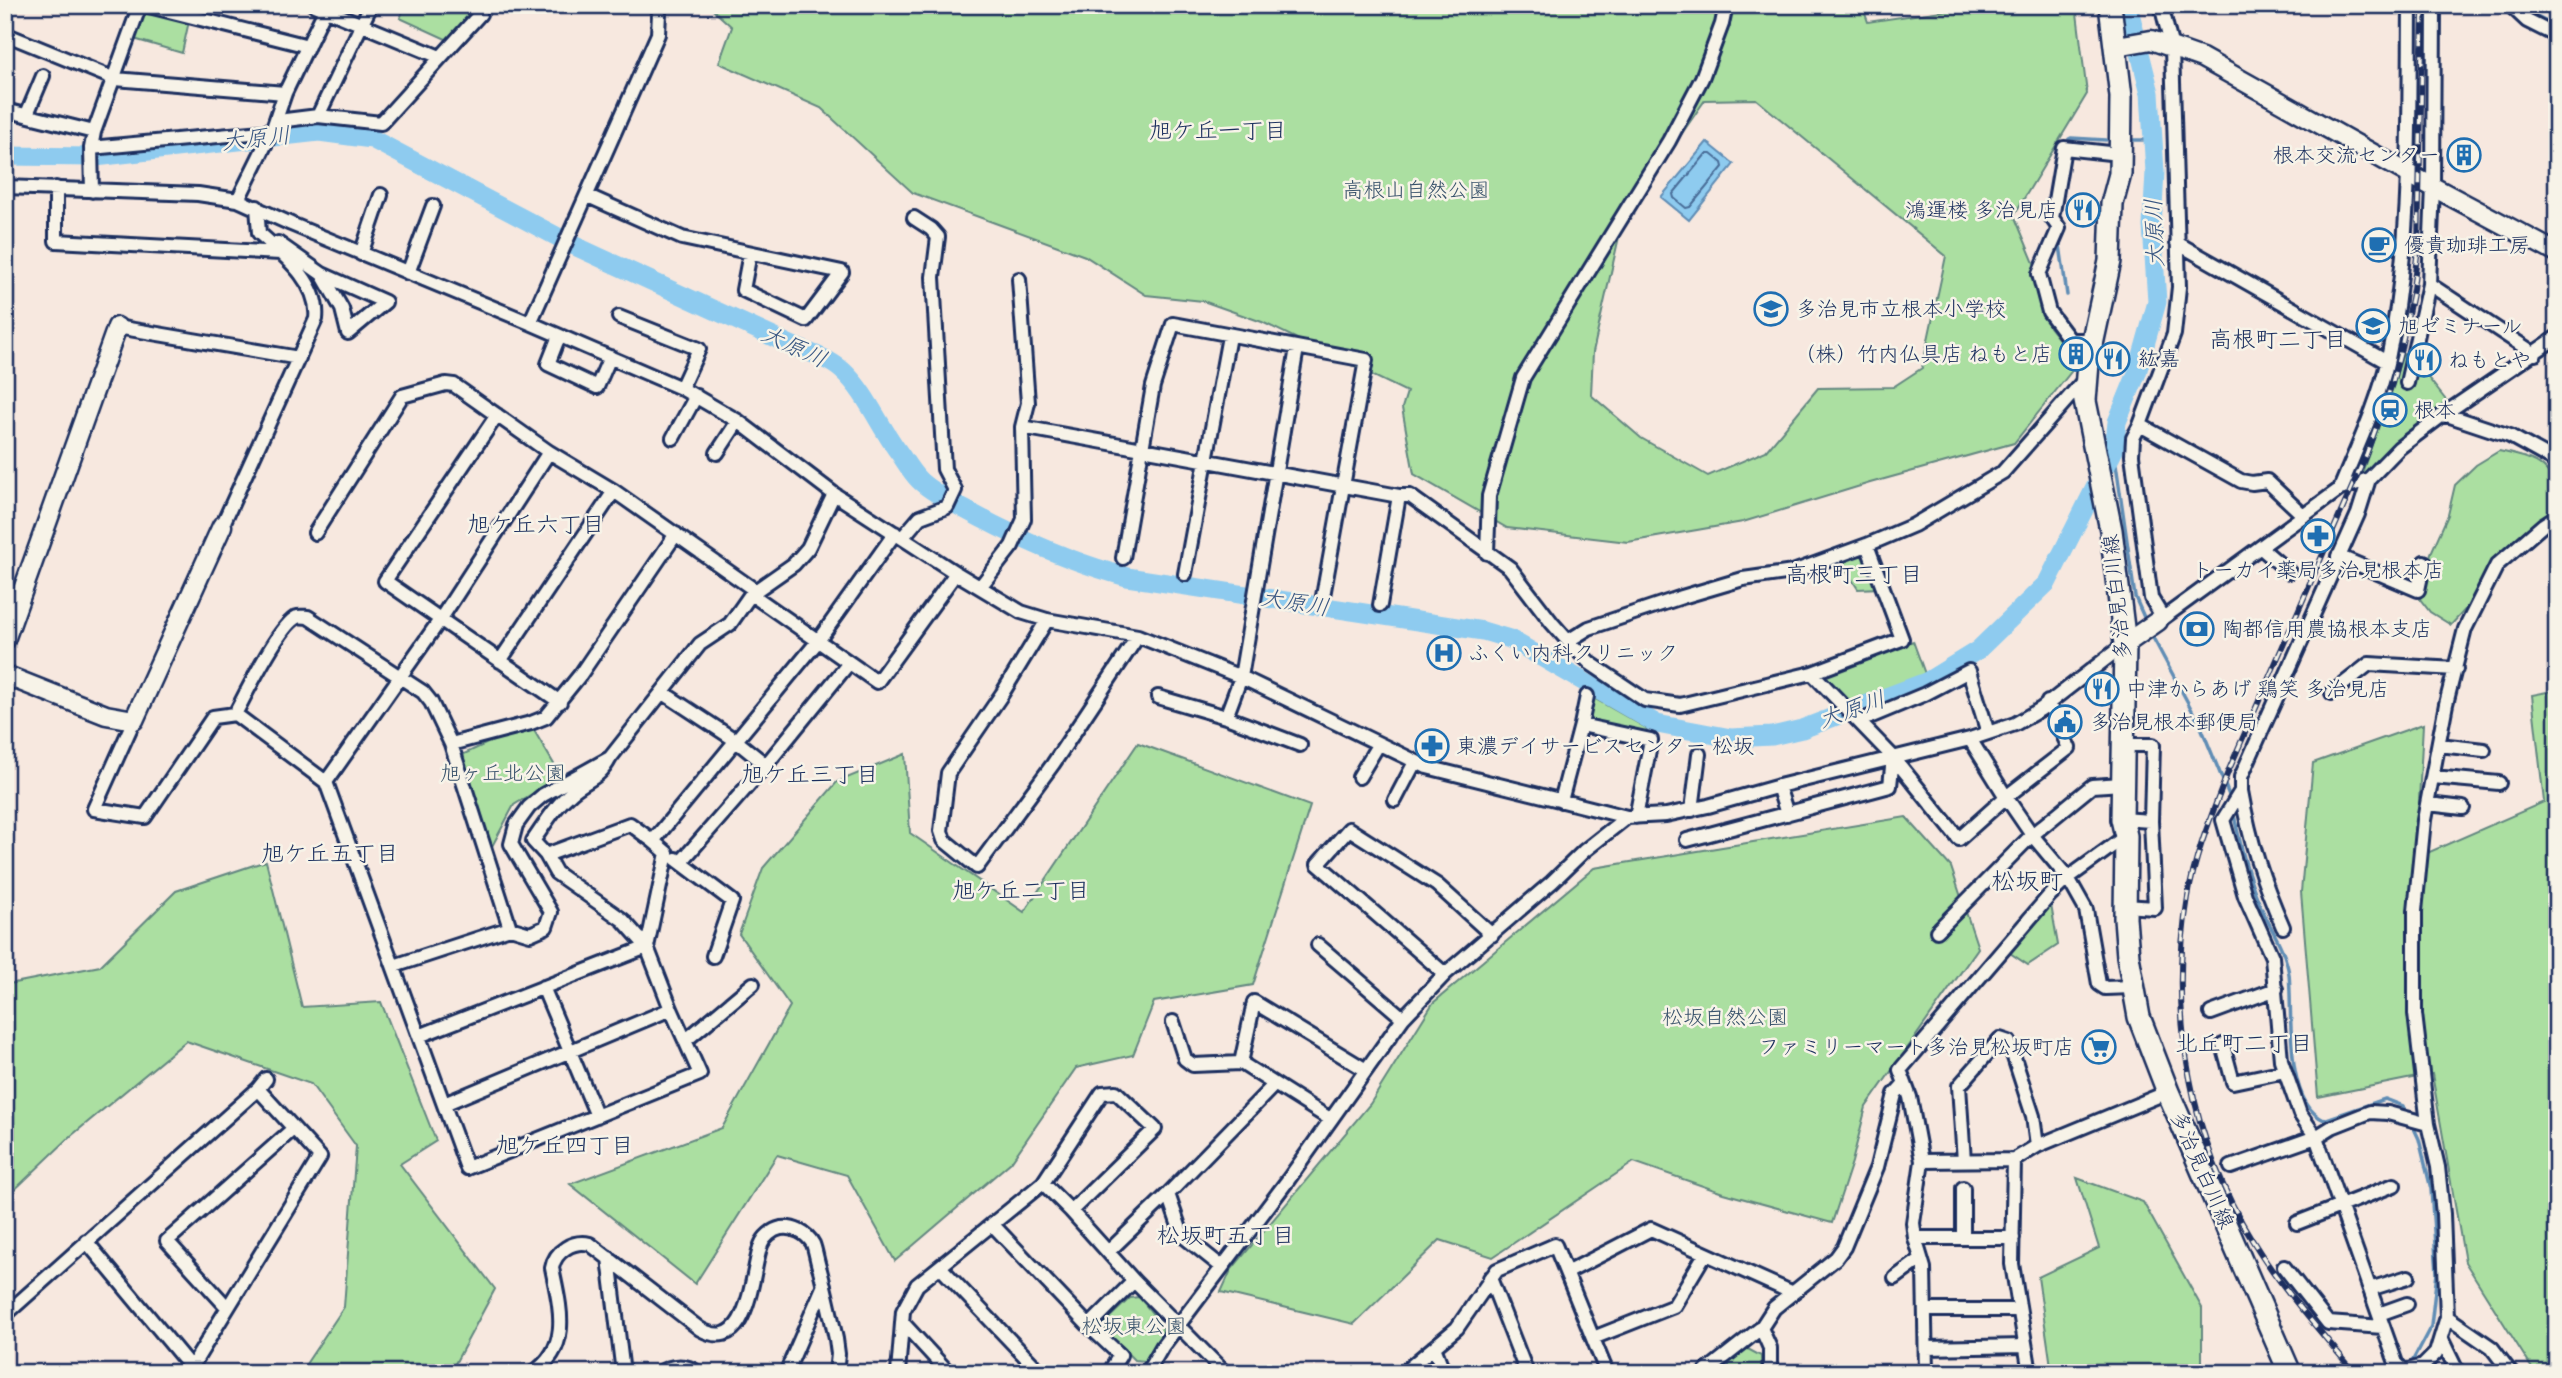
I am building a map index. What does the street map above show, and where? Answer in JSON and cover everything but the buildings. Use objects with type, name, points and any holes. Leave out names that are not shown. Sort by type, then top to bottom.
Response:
[{"type":"main road","name":"多治見白川線","points":[[2110,5],[2122,44],[2120,174],[2112,204],[2110,261],[2093,340],[2085,401],[2134,638],[2123,745],[2122,784],[2125,906],[2132,987],[2139,1017],[2168,1092],[2290,1373]]},
{"type":"street","points":[[92,191],[91,148],[94,132],[143,5],[308,47]]},
{"type":"street","points":[[318,116],[371,5]]},
{"type":"street","points":[[91,148],[272,131],[286,120],[318,116],[381,123],[480,14],[474,5]]},
{"type":"street","points":[[530,323],[658,34],[657,5]]},
{"type":"street","points":[[1488,553],[1489,496],[1524,378],[1669,141],[1702,78],[1722,24],[1726,5]]},
{"type":"street","points":[[2161,5],[2172,48],[2179,287],[2174,334],[2133,438],[2132,455],[2151,598],[2161,619]]},
{"type":"street","points":[[2340,489],[2367,424],[2387,362],[2402,277],[2409,174],[2410,5]]},
{"type":"street","points":[[2407,383],[2429,284],[2433,187],[2434,5]]},
{"type":"street","points":[[2510,5],[2527,21],[2557,36]]},
{"type":"street","points":[[238,200],[272,131],[285,93],[308,47],[319,8],[440,57]]},
{"type":"street","points":[[5,34],[115,79],[285,93]]},
{"type":"street","points":[[2122,44],[2151,40],[2202,58],[2557,253]]},
{"type":"street","points":[[27,114],[43,76]]},
{"type":"street","points":[[5,110],[94,132]]},
{"type":"street","points":[[2093,340],[2070,340],[2049,312],[2039,274],[2059,228],[2052,218],[2064,148],[2119,153]]},
{"type":"street","points":[[5,187],[198,194],[238,200],[257,207],[361,254],[681,388],[738,421],[834,494],[1021,612],[1047,620],[1138,636],[1241,677],[1378,745],[1450,774],[1631,817],[1692,810],[1777,786],[1970,739],[2015,724],[2340,489],[2369,479]]},
{"type":"street","points":[[56,188],[56,240],[281,253]]},
{"type":"street","points":[[361,254],[382,195]]},
{"type":"street","points":[[587,196],[682,238],[842,272],[806,320],[743,290],[750,253]]},
{"type":"street","points":[[408,273],[433,206]]},
{"type":"street","points":[[257,207],[259,233],[312,288],[316,300],[316,319],[94,809],[145,817],[213,718],[235,714],[326,782],[467,1168],[700,1074],[647,947],[623,920],[556,873],[546,855],[533,841],[553,811],[572,792],[602,773],[610,758],[700,644],[730,624],[753,593],[794,564],[808,548],[834,494]]},
{"type":"street","points":[[653,841],[818,641],[899,536],[920,517],[947,507],[955,491],[944,469],[933,277],[938,237],[914,218]]},
{"type":"street","points":[[259,233],[286,246],[322,274],[385,302],[348,333],[342,309],[322,274]]},
{"type":"street","points":[[2177,243],[2387,362]]},
{"type":"street","points":[[980,587],[1012,546],[1024,519],[1022,427],[1028,403],[1019,279]]},
{"type":"street","points":[[2429,284],[2535,354]]},
{"type":"street","points":[[619,317],[699,349],[681,388]]},
{"type":"street","points":[[1123,558],[1153,386],[1173,324],[1366,360],[1323,596]]},
{"type":"street","points":[[5,640],[117,327],[299,358]]},
{"type":"street","points":[[559,336],[548,364],[597,387],[610,357]]},
{"type":"street","points":[[1185,574],[1229,336]]},
{"type":"street","points":[[2283,927],[2261,877],[2248,835],[2241,777],[2358,514],[2369,479],[2399,448],[2444,414],[2557,337]]},
{"type":"street","points":[[1226,717],[1241,677],[1297,348]]},
{"type":"street","points":[[1569,641],[1589,628],[1682,597],[1743,579],[1793,572],[1914,525],[2003,472],[2087,378]]},
{"type":"street","points":[[315,533],[402,396],[446,384],[454,385],[549,452],[614,491],[877,682],[956,573]]},
{"type":"street","points":[[673,438],[696,396]]},
{"type":"street","points":[[2444,414],[2510,436],[2557,462]]},
{"type":"street","points":[[497,415],[385,581],[560,702]]},
{"type":"street","points":[[717,453],[738,421]]},
{"type":"street","points":[[2140,425],[2241,481],[2267,481],[2304,516]]},
{"type":"street","points":[[1022,427],[1410,496],[1510,568],[1552,623],[1590,663],[1645,700],[1668,704],[1680,705],[1812,673],[1902,639],[1867,545]]},
{"type":"street","points":[[326,782],[440,620],[549,452]]},
{"type":"street","points":[[500,661],[614,491]]},
{"type":"street","points":[[1380,605],[1399,496]]},
{"type":"street","points":[[2241,791],[2223,820],[2245,896],[2272,957],[2281,1060],[2300,1114],[2316,1137],[2396,1363],[2404,1371],[2423,1366],[2436,1353],[2447,1317],[2443,1214],[2438,1167],[2428,1124],[2415,1014],[2415,911],[2424,820],[2455,669],[2466,629],[2497,565],[2557,516]]},
{"type":"street","points":[[451,744],[545,717],[560,702],[676,534]]},
{"type":"street","points":[[2261,548],[2289,572]]},
{"type":"street","points":[[2338,556],[2418,590],[2424,562]]},
{"type":"street","points":[[235,714],[285,626],[298,617],[308,617],[423,692],[431,702],[451,744],[510,928]]},
{"type":"street","points":[[1047,620],[1002,694],[948,774],[941,831],[944,839],[977,867],[1053,764],[1138,636]]},
{"type":"street","points":[[681,862],[766,765],[849,663]]},
{"type":"street","points":[[2332,693],[2369,664],[2455,669]]},
{"type":"street","points":[[1860,722],[1969,671],[1988,733]]},
{"type":"street","points":[[1812,673],[1893,757],[1959,839],[2006,797],[2069,748],[2048,702]]},
{"type":"street","points":[[5,675],[106,715],[134,720]]},
{"type":"street","points":[[662,692],[736,740],[766,765]]},
{"type":"street","points":[[1561,801],[1587,696]]},
{"type":"street","points":[[1158,697],[1226,717],[1300,746]]},
{"type":"street","points":[[1147,1373],[1161,1347],[1403,1018],[1445,974],[1584,851],[1631,817],[1651,740],[1581,725]]},
{"type":"street","points":[[1970,739],[2032,835],[2068,878],[2086,910],[2098,984],[2105,988],[2132,987]]},
{"type":"street","points":[[2439,744],[2484,750]]},
{"type":"street","points":[[1359,777],[1378,745]]},
{"type":"street","points":[[2123,745],[2153,745],[2151,821],[2155,908],[2125,906]]},
{"type":"street","points":[[1692,810],[1699,754]]},
{"type":"street","points":[[1688,840],[1890,786],[1893,757]]},
{"type":"street","points":[[394,965],[510,928],[530,934],[546,927],[551,912],[511,844],[512,835],[521,815],[542,795],[610,758]]},
{"type":"street","points":[[1395,800],[1415,762]]},
{"type":"street","points":[[2432,777],[2499,783]]},
{"type":"street","points":[[1937,931],[2032,835],[2092,786],[2122,784]]},
{"type":"street","points":[[1777,786],[1787,814]]},
{"type":"street","points":[[2428,804],[2463,808]]},
{"type":"street","points":[[1926,1373],[1924,1268],[1913,1223],[1922,1161],[1910,1097],[1899,1073],[1902,1066],[2068,878],[2124,828],[2151,821]]},
{"type":"street","points":[[546,855],[630,824],[732,901],[713,956]]},
{"type":"street","points":[[1445,974],[1318,864],[1349,829],[1437,884],[1492,935]]},
{"type":"street","points":[[647,947],[667,853]]},
{"type":"street","points":[[1318,945],[1403,1018]]},
{"type":"street","points":[[419,1036],[647,947]]},
{"type":"street","points":[[685,1041],[753,984]]},
{"type":"street","points":[[543,987],[597,1116]]},
{"type":"street","points":[[2211,1013],[2276,989]]},
{"type":"street","points":[[1241,1063],[1254,1002],[1366,1070]]},
{"type":"street","points":[[444,1104],[671,1009]]},
{"type":"street","points":[[1174,1022],[1185,1059],[1193,1065],[1241,1063],[1331,1119]]},
{"type":"street","points":[[1964,1161],[1959,1086],[2000,1039],[2010,1042],[2033,1116],[2037,1146]]},
{"type":"street","points":[[2223,1045],[2233,1082],[2285,1071]]},
{"type":"street","points":[[5,1315],[86,1241],[262,1084],[293,1129],[320,1157],[194,1363],[188,1364],[86,1241]]},
{"type":"street","points":[[1704,1373],[1761,1328],[1774,1308],[1836,1258],[1844,1247],[1877,1167],[1895,1094],[1904,1084]]},
{"type":"street","points":[[1109,1251],[1274,1085]]},
{"type":"street","points":[[898,1373],[903,1311],[917,1285],[1043,1183],[1102,1093],[1116,1092],[1155,1129],[1071,1211]]},
{"type":"street","points":[[1922,1161],[2014,1160],[2037,1146],[2168,1092]]},
{"type":"street","points":[[2231,1167],[2316,1137],[2332,1127],[2370,1112],[2388,1113],[2428,1124]]},
{"type":"street","points":[[227,1307],[167,1241],[293,1129]]},
{"type":"street","points":[[2014,1160],[2012,1264],[2030,1373]]},
{"type":"street","points":[[1043,1183],[1225,1373]]},
{"type":"street","points":[[2297,1223],[2395,1185]]},
{"type":"street","points":[[1963,1188],[1963,1238]]},
{"type":"street","points":[[1168,1194],[1182,1235],[1222,1267]]},
{"type":"street","points":[[992,1224],[1120,1355],[1108,1373]]},
{"type":"street","points":[[533,1373],[548,1363],[559,1340],[561,1322],[552,1268],[554,1259],[564,1248],[583,1242],[590,1244],[709,1334],[730,1331],[743,1317],[761,1246],[775,1230],[790,1228],[801,1231],[813,1244],[836,1339],[836,1373]]},
{"type":"street","points":[[1568,1272],[1651,1229],[1791,1293]]},
{"type":"street","points":[[1915,1238],[2013,1238]]},
{"type":"street","points":[[1404,1373],[1457,1328],[1497,1270],[1555,1245],[1607,1373]]},
{"type":"street","points":[[1593,1338],[1674,1306],[1705,1254]]},
{"type":"street","points":[[609,1258],[623,1373]]},
{"type":"street","points":[[1895,1278],[1921,1259]]},
{"type":"street","points":[[2284,1267],[2328,1323],[2383,1327]]},
{"type":"street","points":[[941,1268],[1041,1373]]},
{"type":"street","points":[[2370,1289],[2408,1277]]},
{"type":"street","points":[[1490,1278],[1527,1373]]},
{"type":"street","points":[[1089,1326],[1134,1281]]},
{"type":"street","points":[[786,1373],[824,1285]]},
{"type":"street","points":[[2379,1314],[2407,1304]]},
{"type":"street","points":[[1925,1310],[2019,1310]]},
{"type":"street","points":[[2447,1317],[2492,1348],[2511,1373]]},
{"type":"street","points":[[901,1322],[949,1373]]},
{"type":"street","points":[[1761,1328],[1770,1348],[1770,1373]]},
{"type":"street","points":[[2441,1338],[2458,1373]]},
{"type":"street","points":[[1926,1348],[2025,1346]]},
{"type":"street","points":[[1434,1347],[1444,1373]]},
{"type":"street","points":[[659,1373],[684,1366],[698,1373]]},
{"type":"green space","points":[[406,5],[460,5],[468,16],[448,40],[400,18]]},
{"type":"green space","name":"高根山自然公園","points":[[714,5],[1862,5],[1868,22],[1981,5],[2076,5],[2087,94],[2014,215],[2056,316],[2049,327],[2078,363],[2014,443],[1743,522],[1628,542],[1507,528],[1414,474],[1402,408],[1407,392],[1262,322],[1203,301],[1146,295],[1085,256],[913,193],[821,108],[719,63],[732,27],[712,9]],"holes":[[[1756,99],[1946,256],[1922,368],[1893,387],[1818,388],[1766,451],[1708,476],[1641,438],[1591,395],[1593,352],[1623,219],[1705,100]]]},
{"type":"green space","points":[[146,10],[189,21],[182,53],[134,39]]},
{"type":"green space","points":[[2403,354],[2414,360],[2449,404],[2361,476]]},
{"type":"green space","points":[[2499,451],[2524,457],[2550,474],[2555,496],[2553,511],[2505,549],[2491,564],[2472,597],[2472,602],[2451,625],[2430,612],[2420,599],[2431,553],[2448,515],[2455,485],[2476,465]]},
{"type":"green space","points":[[1866,551],[1880,588],[1858,589],[1840,561]]},
{"type":"green space","points":[[1913,641],[1925,674],[1850,706],[1821,676]]},
{"type":"green space","points":[[2557,690],[2557,1373],[2535,1373],[2465,1262],[2432,1074],[2318,1097],[2301,892],[2313,763],[2423,724],[2416,858],[2544,802],[2532,695]]},
{"type":"green space","points":[[1590,696],[1646,728],[1648,733],[1643,735],[1588,724],[1585,718]]},
{"type":"green space","name":"旭ヶ丘北公園","points":[[532,727],[561,776],[514,805],[489,852],[462,762],[464,754]]},
{"type":"green space","points":[[1138,743],[1310,806],[1253,985],[1154,1002],[1133,1055],[1076,1068],[1011,1162],[895,1261],[847,1175],[777,1155],[695,1284],[570,1184],[722,1128],[790,1006],[739,934],[763,868],[837,782],[905,754],[910,833],[1024,912]]},
{"type":"green space","name":"松坂自然公園","points":[[1906,817],[1951,867],[1978,948],[1866,1107],[1832,1223],[1723,1193],[1634,1162],[1493,1257],[1440,1240],[1354,1324],[1221,1292],[1231,1270],[1370,1104],[1433,1003],[1594,868]]},
{"type":"green space","points":[[266,861],[302,1007],[381,1002],[436,1141],[400,1164],[495,1289],[450,1373],[300,1373],[344,1307],[356,1146],[311,1084],[186,1041],[71,1136],[5,1199],[5,988],[9,984],[100,966],[176,891]]},
{"type":"green space","points":[[2051,905],[2058,945],[2028,965],[2010,953]]},
{"type":"green space","points":[[2077,1178],[2143,1202],[2202,1308],[2202,1373],[2052,1373],[2038,1277],[2099,1248]]},
{"type":"green space","name":"松坂東公園","points":[[1139,1297],[1162,1325],[1163,1332],[1145,1361],[1134,1360],[1103,1328],[1105,1322],[1130,1298]]},
{"type":"green space","points":[[1746,1348],[1761,1356],[1761,1373],[1729,1373],[1729,1363]]},
{"type":"water","points":[[1707,142],[1734,164],[1689,220],[1661,197]]},
{"type":"waterway","name":"大原川","points":[[5,156],[95,157],[319,132],[372,139],[575,246],[832,363],[852,380],[893,444],[924,484],[983,519],[1044,548],[1127,577],[1483,631],[1510,639],[1657,724],[1731,738],[1772,736],[1802,729],[1926,682],[1978,650],[2047,583],[2114,450],[2117,422],[2137,373],[2157,302],[2152,226],[2155,172],[2150,93],[2128,5]]},
{"type":"waterway","points":[[2523,5],[2535,16],[2557,27]]},
{"type":"waterway","points":[[2069,139],[2106,140]]},
{"type":"waterway","points":[[2130,140],[2152,140]]},
{"type":"waterway","points":[[2059,238],[2067,295]]},
{"type":"waterway","points":[[2114,450],[2135,597],[2147,624]]},
{"type":"waterway","points":[[2151,634],[2201,727],[2231,800]]},
{"type":"waterway","points":[[2233,811],[2251,882],[2287,965],[2293,1054],[2302,1095],[2311,1110],[2324,1120],[2385,1099],[2403,1106],[2407,1114]]},
{"type":"waterway","points":[[2412,1124],[2419,1139],[2431,1189],[2437,1273],[2431,1326],[2413,1360],[2414,1364]]},
{"type":"railway","points":[[2355,1373],[2302,1310],[2265,1260],[2232,1204],[2214,1163],[2189,1076],[2183,1032],[2182,942],[2191,881],[2228,772],[2366,455],[2392,384],[2400,353],[2418,248],[2423,5]]},
{"type":"place","name":"根本交流センター","points":[[2464,155]]},
{"type":"place","name":"鴻運楼 多治見店","points":[[2083,210]]},
{"type":"place","name":"優貴珈琲工房","points":[[2379,245]]},
{"type":"place","name":"多治見市立根本小学校","points":[[1771,309]]},
{"type":"place","name":"旭ゼミナール","points":[[2373,326]]},
{"type":"place","name":"（株）竹内仏具店 ねもと店","points":[[2076,354]]},
{"type":"place","name":"紘嘉","points":[[2113,359]]},
{"type":"place","name":"ねもとや","points":[[2424,360]]},
{"type":"place","name":"根本","points":[[2390,410]]},
{"type":"place","name":"トーカイ薬局多治見根本店","points":[[2318,536]]},
{"type":"place","name":"陶都信用農協根本支店","points":[[2197,629]]},
{"type":"place","name":"ふくい内科クリニック","points":[[1444,653]]},
{"type":"place","name":"中津からあげ 鶏笑 多治見店","points":[[2102,689]]},
{"type":"place","name":"多治見根本郵便局","points":[[2065,722]]},
{"type":"place","name":"東濃デイサービスセンター 松坂","points":[[1432,746]]},
{"type":"place","name":"ファミリーマート多治見松坂町店","points":[[2099,1047]]},
{"type":"district","name":"旭ケ丘一丁目","points":[[1218,131]]},
{"type":"district","name":"高根町二丁目","points":[[2278,340]]},
{"type":"district","name":"旭ケ丘六丁目","points":[[536,525]]},
{"type":"district","name":"高根町三丁目","points":[[1854,575]]},
{"type":"district","name":"旭ケ丘三丁目","points":[[810,775]]},
{"type":"district","name":"旭ケ丘五丁目","points":[[330,854]]},
{"type":"district","name":"松坂町","points":[[2027,881]]},
{"type":"district","name":"旭ケ丘二丁目","points":[[1021,891]]},
{"type":"district","name":"北丘町二丁目","points":[[2244,1044]]},
{"type":"district","name":"旭ケ丘四丁目","points":[[565,1146]]},
{"type":"district","name":"松坂町五丁目","points":[[1226,1236]]}]
